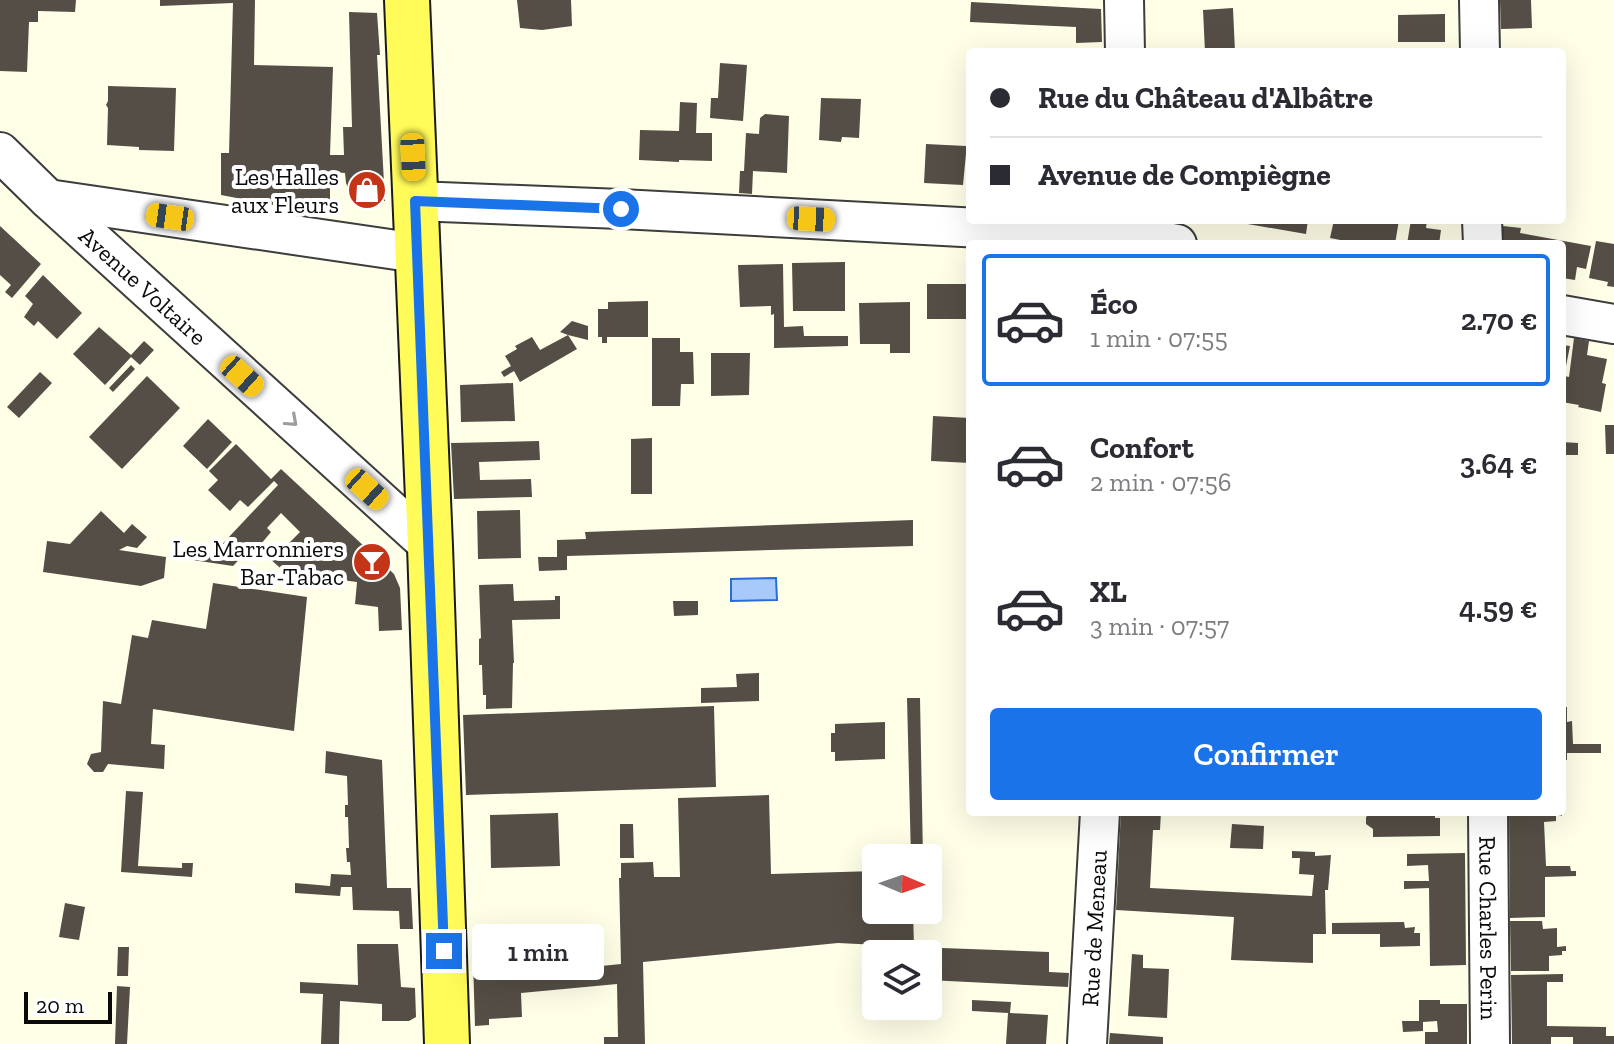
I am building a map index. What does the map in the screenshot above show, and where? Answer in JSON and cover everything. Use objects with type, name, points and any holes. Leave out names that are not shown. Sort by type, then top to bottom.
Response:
[{"type":"main road","points":[[407,0],[447,1044]]},
{"type":"street","points":[[1124,0],[1125,48]]},
{"type":"street","points":[[1479,0],[1480,48]]},
{"type":"street","name":"Avenue Voltaire","points":[[0,152],[430,546]]},
{"type":"street","points":[[48,199],[417,253]]},
{"type":"street","points":[[415,201],[1133,233],[1161,240]]},
{"type":"street","points":[[1566,316],[1614,324]]},
{"type":"street","name":"Rue de Meneau","points":[[1087,1044],[1100,816]]},
{"type":"street","name":"Rue Charles Perin","points":[[1488,816],[1490,1044]]},
{"type":"water","points":[[776,578],[777,600],[731,601],[731,579]]},
{"type":"building","points":[[0,0],[76,0],[75,12],[38,11],[38,22],[29,22],[27,72],[0,71]]},
{"type":"building","points":[[160,0],[255,0],[254,65],[333,67],[330,155],[344,155],[343,127],[352,127],[349,12],[377,13],[385,201],[353,200],[345,173],[330,172],[330,216],[221,195],[221,153],[229,153],[233,3],[160,6]]},
{"type":"building","points":[[517,0],[571,0],[572,26],[542,30],[520,28]]},
{"type":"building","points":[[1500,0],[1531,0],[1532,28],[1501,29]]},
{"type":"building","points":[[971,2],[1101,9],[1102,42],[1076,43],[1076,27],[970,22]]},
{"type":"building","points":[[1233,8],[1235,48],[1205,48],[1203,10]]},
{"type":"building","points":[[1445,14],[1445,42],[1398,42],[1398,15]]},
{"type":"building","points":[[720,63],[747,65],[743,121],[710,118],[711,98],[718,98]]},
{"type":"building","points":[[108,86],[176,88],[174,151],[107,145]]},
{"type":"building","points":[[821,98],[861,99],[859,138],[842,137],[841,142],[819,140]]},
{"type":"building","points":[[680,102],[697,103],[696,133],[712,133],[712,161],[639,160],[640,130],[679,131]]},
{"type":"building","points":[[765,114],[789,116],[787,173],[753,171],[752,194],[739,193],[740,171],[744,171],[746,133],[759,134],[760,118]]},
{"type":"building","points":[[926,144],[966,146],[963,185],[924,183]]},
{"type":"building","points":[[1248,224],[1307,224],[1306,234]]},
{"type":"building","points":[[1333,224],[1398,224],[1396,240],[1330,238]]},
{"type":"building","points":[[1410,224],[1426,224],[1426,228],[1441,230],[1440,240],[1408,240]]},
{"type":"building","points":[[0,226],[41,264],[12,298],[5,292],[11,285],[0,275]]},
{"type":"building","points":[[1503,226],[1521,228],[1520,233],[1558,240],[1503,240]]},
{"type":"building","points":[[1566,241],[1591,246],[1586,269],[1577,267],[1575,280],[1566,279]]},
{"type":"building","points":[[1596,241],[1614,244],[1614,287],[1607,286],[1608,282],[1589,278]]},
{"type":"building","points":[[845,262],[845,311],[793,311],[792,263]]},
{"type":"building","points":[[783,264],[784,327],[803,326],[804,336],[848,336],[848,346],[774,348],[774,314],[771,315],[771,306],[740,307],[738,265]]},
{"type":"building","points":[[43,275],[82,313],[57,339],[38,321],[34,326],[24,317],[33,304],[25,296]]},
{"type":"building","points":[[927,284],[966,284],[966,319],[927,319]]},
{"type":"building","points":[[648,301],[648,337],[607,337],[607,343],[602,343],[602,337],[598,337],[598,309],[608,309],[608,302]]},
{"type":"building","points":[[910,302],[910,353],[890,353],[890,344],[860,344],[859,303]]},
{"type":"building","points":[[572,321],[588,326],[588,340],[560,332]]},
{"type":"building","points":[[99,327],[131,355],[144,341],[154,350],[140,365],[131,357],[105,385],[73,354]]},
{"type":"building","points":[[568,335],[577,349],[520,382],[514,371],[504,377],[501,372],[511,366],[505,356],[517,349],[515,346],[532,337],[540,350]]},
{"type":"building","points":[[652,338],[680,338],[680,352],[693,352],[694,384],[681,384],[680,406],[652,406]]},
{"type":"building","points":[[1574,338],[1589,341],[1587,355],[1607,359],[1601,412],[1566,403],[1566,376],[1569,377]]},
{"type":"building","points":[[1566,346],[1570,346],[1566,366]]},
{"type":"building","points":[[711,353],[750,353],[749,395],[711,396]]},
{"type":"building","points":[[131,365],[135,369],[113,392],[109,388]]},
{"type":"building","points":[[40,372],[52,383],[19,418],[7,407]]},
{"type":"building","points":[[147,376],[180,408],[122,469],[89,437]]},
{"type":"building","points":[[513,383],[515,421],[461,422],[460,385]]},
{"type":"building","points":[[933,416],[966,418],[966,463],[931,461]]},
{"type":"building","points":[[208,419],[232,442],[207,469],[183,446]]},
{"type":"building","points":[[1605,425],[1614,425],[1614,454],[1606,454]]},
{"type":"building","points":[[652,438],[652,494],[631,494],[631,439]]},
{"type":"building","points":[[539,441],[540,460],[479,462],[480,480],[531,479],[532,497],[454,499],[451,443]]},
{"type":"building","points":[[1566,442],[1578,443],[1578,455],[1566,455]]},
{"type":"building","points":[[236,444],[271,479],[281,469],[394,574],[400,588],[402,630],[379,631],[378,607],[355,604],[357,582],[286,573],[270,559],[300,532],[281,513],[267,528],[271,532],[261,544],[254,544],[233,566],[186,559],[187,551],[212,555],[278,485],[274,481],[248,507],[240,500],[230,511],[208,490],[218,480],[209,471]]},
{"type":"building","points":[[520,510],[521,558],[478,559],[477,511]]},
{"type":"building","points":[[101,511],[124,533],[132,524],[147,537],[137,548],[127,546],[119,550],[166,557],[164,578],[141,586],[43,572],[47,541],[70,544]]},
{"type":"building","points":[[913,520],[913,546],[567,556],[567,570],[539,571],[538,557],[557,557],[557,540],[586,539],[585,532]]},
{"type":"building","points":[[213,583],[307,597],[294,731],[153,709],[151,744],[165,745],[164,769],[108,764],[103,772],[94,772],[87,764],[91,754],[101,752],[103,701],[121,704],[132,635],[148,638],[152,620],[206,629]]},
{"type":"building","points":[[513,584],[514,601],[555,600],[555,596],[560,596],[560,619],[512,620],[512,708],[486,709],[482,665],[479,665],[479,585]]},
{"type":"building","points":[[673,601],[698,601],[698,615],[674,616]]},
{"type":"building","points":[[759,673],[759,701],[701,703],[701,688],[737,687],[736,674]]},
{"type":"building","points":[[907,698],[920,698],[923,844],[911,844]]},
{"type":"building","points":[[714,706],[716,787],[466,795],[463,715]]},
{"type":"building","points":[[1566,707],[1567,722],[1572,721],[1573,744],[1601,744],[1601,753],[1567,753],[1567,760]]},
{"type":"building","points":[[885,722],[885,759],[835,761],[835,752],[831,752],[831,733],[835,733],[835,724]]},
{"type":"building","points":[[326,751],[382,760],[387,888],[411,888],[413,929],[400,929],[399,911],[353,910],[352,887],[341,887],[340,896],[295,893],[295,883],[330,886],[331,874],[351,875],[346,848],[349,848],[348,817],[345,817],[345,805],[348,805],[347,776],[325,773]]},
{"type":"building","points":[[126,791],[143,792],[138,866],[182,868],[182,863],[193,863],[192,877],[121,872]]},
{"type":"building","points":[[769,795],[771,874],[862,871],[862,924],[913,924],[914,940],[862,940],[862,944],[838,943],[643,962],[645,1044],[604,1044],[604,1037],[618,1037],[617,984],[521,993],[522,1017],[489,1019],[489,1025],[475,1026],[473,961],[561,952],[562,970],[621,964],[621,863],[653,862],[654,877],[680,877],[678,798]]},
{"type":"building","points":[[558,813],[560,866],[491,868],[490,815]]},
{"type":"building","points":[[1121,816],[1161,816],[1160,830],[1153,830],[1150,888],[1312,896],[1314,875],[1299,874],[1300,858],[1292,858],[1292,851],[1315,852],[1315,856],[1331,855],[1328,890],[1325,890],[1326,934],[1313,934],[1313,963],[1231,960],[1234,917],[1116,910]]},
{"type":"building","points":[[1435,816],[1440,818],[1440,836],[1373,837],[1373,829],[1366,824],[1366,817]]},
{"type":"building","points":[[1509,816],[1556,816],[1556,821],[1544,822],[1546,866],[1570,866],[1571,871],[1576,871],[1576,876],[1545,877],[1545,917],[1510,918]]},
{"type":"building","points":[[620,824],[633,824],[634,858],[620,858]]},
{"type":"building","points":[[1232,824],[1264,826],[1263,849],[1230,848]]},
{"type":"building","points":[[1465,853],[1466,965],[1430,966],[1429,888],[1404,889],[1404,881],[1429,881],[1428,865],[1407,866],[1407,854]]},
{"type":"building","points":[[65,903],[85,907],[79,940],[59,937]]},
{"type":"building","points":[[1510,921],[1542,921],[1543,929],[1557,928],[1557,947],[1566,946],[1566,951],[1562,951],[1562,955],[1549,956],[1549,971],[1511,971]]},
{"type":"building","points":[[1404,922],[1405,928],[1415,927],[1414,933],[1420,933],[1420,946],[1380,947],[1380,934],[1332,934],[1332,923]]},
{"type":"building","points":[[357,944],[398,944],[401,987],[415,988],[416,1017],[409,1021],[382,1021],[382,1004],[340,1001],[339,1044],[321,1044],[323,994],[300,993],[300,982],[358,985]]},
{"type":"building","points":[[118,947],[129,947],[128,976],[117,976]]},
{"type":"building","points":[[942,948],[1049,952],[1049,972],[1069,973],[1068,987],[942,981]]},
{"type":"building","points":[[1132,954],[1143,955],[1143,968],[1169,969],[1167,1018],[1128,1016]]},
{"type":"building","points":[[1563,974],[1563,982],[1547,982],[1547,1026],[1606,1027],[1606,1036],[1614,1036],[1614,1044],[1573,1044],[1573,1037],[1551,1037],[1551,1044],[1512,1044],[1511,975]]},
{"type":"building","points":[[117,986],[130,987],[127,1044],[115,1044]]},
{"type":"building","points":[[972,1000],[1011,1002],[1010,1013],[1048,1015],[1046,1044],[1006,1044],[1008,1013],[972,1011]]},
{"type":"building","points":[[1419,1000],[1467,1004],[1467,1044],[1425,1044],[1425,1032],[1438,1032],[1437,1021],[1423,1022],[1423,1031],[1403,1032],[1402,1021],[1419,1021]]},
{"type":"building","points":[[1110,1033],[1163,1037],[1163,1044],[1109,1044]]},
{"type":"place","name":"Les Halles aux Fleurs","points":[[367,190]]},
{"type":"place","name":"Les Marronniers Bar-Tabac","points":[[372,562]]},
{"type":"route","points":[[444,951],[415,201],[621,209]]}]
